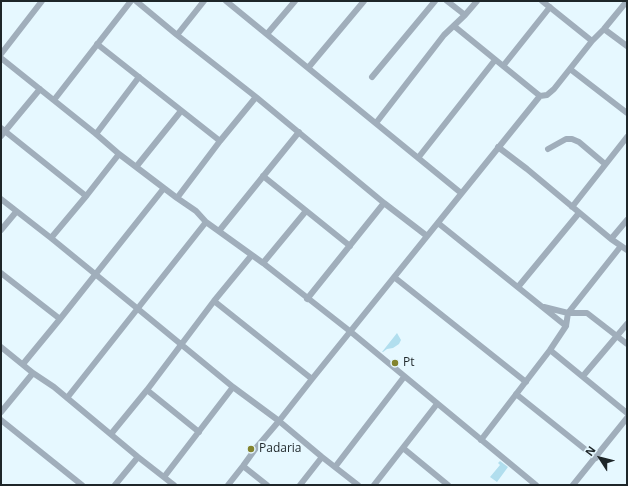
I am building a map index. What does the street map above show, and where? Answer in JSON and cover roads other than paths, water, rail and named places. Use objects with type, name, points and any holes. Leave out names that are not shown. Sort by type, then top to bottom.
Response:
[{"type":"street","points":[[1,54],[42,1]]},
{"type":"street","points":[[54,100],[131,1]]},
{"type":"street","points":[[136,1],[256,97],[384,203],[427,236]]},
{"type":"street","points":[[177,35],[204,1]]},
{"type":"street","points":[[226,1],[461,193]]},
{"type":"street","points":[[267,34],[295,1]]},
{"type":"street","points":[[308,68],[364,1]]},
{"type":"street","points":[[372,77],[435,1]]},
{"type":"street","points":[[446,1],[465,15]]},
{"type":"street","points":[[376,123],[444,35],[477,1]]},
{"type":"street","points":[[542,1],[592,41]]},
{"type":"street","points":[[228,485],[244,466],[256,448],[540,96],[547,95],[554,89],[592,41],[627,1]]},
{"type":"street","points":[[503,66],[550,8]]},
{"type":"street","points":[[454,26],[540,96]]},
{"type":"street","points":[[604,29],[627,46]]},
{"type":"street","points":[[98,44],[220,141]]},
{"type":"street","points":[[1,58],[119,154],[196,211],[206,222],[251,256],[263,263],[351,332],[536,485]]},
{"type":"street","points":[[418,158],[496,60]]},
{"type":"street","points":[[570,69],[627,113]]},
{"type":"street","points":[[96,134],[139,77]]},
{"type":"street","points":[[40,89],[2,132],[86,196]]},
{"type":"street","points":[[177,198],[220,141],[256,97]]},
{"type":"street","points":[[136,167],[181,111]]},
{"type":"street","points":[[219,231],[298,132]]},
{"type":"street","points":[[572,208],[627,136]]},
{"type":"street","points":[[548,149],[566,139],[572,139],[579,142],[605,164]]},
{"type":"street","points":[[498,147],[572,208],[627,250]]},
{"type":"street","points":[[51,238],[119,154]]},
{"type":"street","points":[[263,176],[350,246]]},
{"type":"street","points":[[23,364],[164,188]]},
{"type":"street","points":[[1,199],[233,387],[279,421],[358,485]]},
{"type":"street","points":[[307,298],[384,203]]},
{"type":"street","points":[[263,263],[306,211]]},
{"type":"street","points":[[1,230],[16,212]]},
{"type":"street","points":[[518,287],[579,212]]},
{"type":"street","points":[[611,239],[627,220]]},
{"type":"street","points":[[67,398],[206,222]]},
{"type":"street","points":[[438,223],[566,326]]},
{"type":"street","points":[[481,440],[550,350],[566,326],[568,313],[621,246]]},
{"type":"street","points":[[111,434],[182,345],[214,301],[251,256]]},
{"type":"street","points":[[1,273],[60,319]]},
{"type":"street","points":[[394,277],[526,382]]},
{"type":"street","points":[[214,301],[312,379]]},
{"type":"street","points":[[542,306],[568,313],[587,313],[627,344]]},
{"type":"street","points":[[584,376],[627,324]]},
{"type":"street","points":[[1,347],[33,373],[54,387],[174,485]]},
{"type":"street","points":[[550,350],[627,412]]},
{"type":"street","points":[[1,412],[33,373]]},
{"type":"street","points":[[335,467],[404,377]]},
{"type":"street","points":[[164,477],[233,387]]},
{"type":"street","points":[[147,390],[199,432]]},
{"type":"street","points":[[516,394],[596,458]]},
{"type":"street","points":[[374,485],[437,404]]},
{"type":"street","points":[[573,485],[627,418]]},
{"type":"street","points":[[1,420],[82,485]]},
{"type":"street","points":[[403,448],[448,485]]},
{"type":"street","points":[[115,485],[138,457]]},
{"type":"street","points":[[300,485],[322,457]]},
{"type":"street","points":[[244,466],[267,485]]},
{"type":"place","name":"Pt","points":[[395,363]]},
{"type":"place","name":"Padaria","points":[[251,449]]}]
